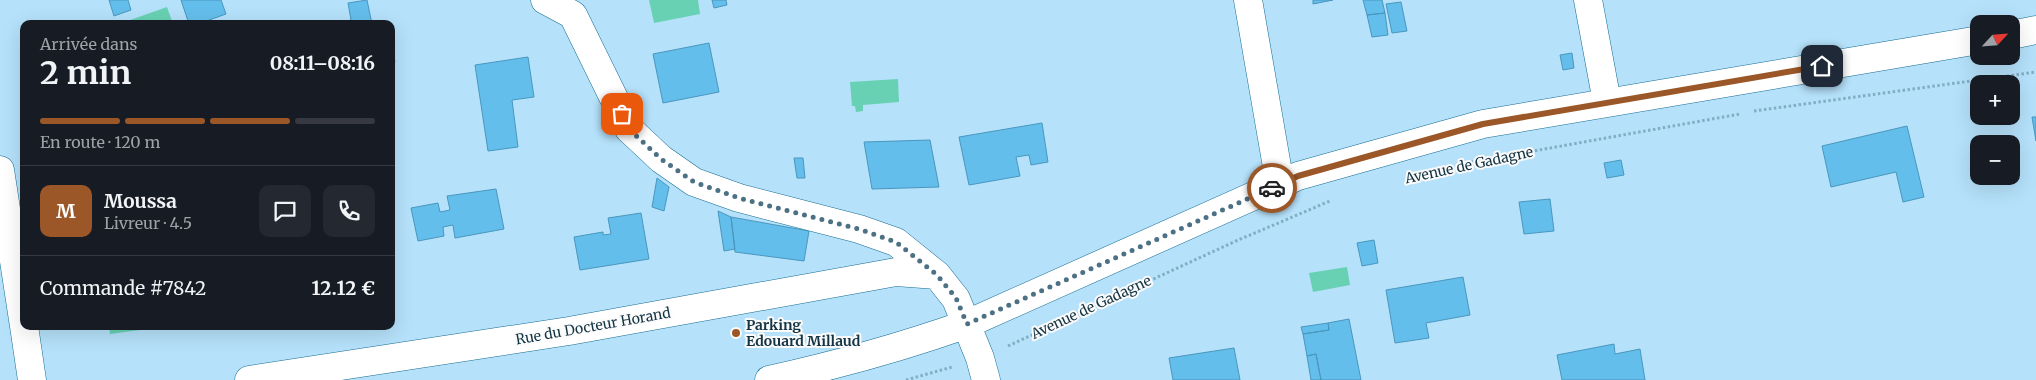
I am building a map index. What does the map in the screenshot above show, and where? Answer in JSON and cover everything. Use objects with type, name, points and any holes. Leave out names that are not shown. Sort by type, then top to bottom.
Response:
[{"type":"street","points":[[545,0],[573,15],[629,129],[661,159],[694,182],[739,198],[859,229],[896,242],[937,275],[956,298],[983,369]]},
{"type":"street","points":[[1248,0],[1280,184]]},
{"type":"street","points":[[1588,0],[1607,102]]},
{"type":"street","points":[[2020,33],[2036,30]]},
{"type":"street","points":[[769,380],[840,364],[917,342],[967,324],[1298,176],[1483,124],[1970,42]]},
{"type":"street","points":[[0,170],[20,300]]},
{"type":"street","name":"Rue du Docteur Horand","points":[[249,380],[569,331],[896,272],[937,275]]},
{"type":"street","points":[[25,330],[32,380]]},
{"type":"path","points":[[1752,112],[2036,72]]},
{"type":"path","name":"Avenue de Gadagne","points":[[1453,166],[1743,113]]},
{"type":"path","name":"Avenue de Gadagne","points":[[906,380],[983,369],[1236,241],[1331,200]]},
{"type":"shaded area","points":[[649,0],[698,0],[700,14],[654,23]]},
{"type":"shaded area","points":[[167,7],[172,20],[130,20]]},
{"type":"shaded area","points":[[898,79],[899,102],[863,105],[863,111],[856,112],[855,106],[852,106],[850,82]]},
{"type":"shaded area","points":[[1347,267],[1350,285],[1313,292],[1309,273]]},
{"type":"shaded area","points":[[110,330],[140,330],[110,334]]},
{"type":"building","points":[[109,0],[128,0],[131,10],[114,16]]},
{"type":"building","points":[[181,0],[221,0],[226,14],[209,20],[188,20]]},
{"type":"building","points":[[367,0],[371,20],[351,20],[348,3]]},
{"type":"building","points":[[712,0],[726,0],[727,5],[714,8]]},
{"type":"building","points":[[1313,0],[1333,0],[1313,4]]},
{"type":"building","points":[[1363,0],[1382,0],[1385,13],[1367,15]]},
{"type":"building","points":[[1401,2],[1407,31],[1392,33],[1386,4]]},
{"type":"building","points":[[1385,13],[1388,35],[1372,37],[1367,15]]},
{"type":"building","points":[[709,43],[719,92],[663,103],[653,54]]},
{"type":"building","points":[[1572,53],[1574,68],[1563,70],[1560,55]]},
{"type":"building","points":[[528,57],[534,97],[512,100],[518,147],[488,151],[475,65]]},
{"type":"building","points":[[2032,117],[2036,117],[2036,141]]},
{"type":"building","points":[[1042,123],[1048,162],[1031,165],[1029,155],[1016,157],[1020,176],[969,185],[959,137]]},
{"type":"building","points":[[1907,126],[1924,197],[1903,202],[1896,172],[1831,187],[1822,146]]},
{"type":"building","points":[[930,140],[939,187],[872,189],[864,142]]},
{"type":"building","points":[[794,158],[803,158],[805,178],[797,178]]},
{"type":"building","points":[[1621,160],[1624,175],[1607,178],[1604,163]]},
{"type":"building","points":[[657,178],[669,187],[664,211],[652,207]]},
{"type":"building","points":[[496,189],[504,229],[455,238],[453,225],[443,227],[444,236],[418,241],[411,208],[438,203],[440,212],[450,210],[447,196]]},
{"type":"building","points":[[1550,199],[1554,231],[1524,234],[1519,202]]},
{"type":"building","points":[[718,211],[731,217],[735,249],[724,251]]},
{"type":"building","points":[[641,213],[649,259],[580,270],[574,237],[603,232],[603,235],[611,234],[608,218]]},
{"type":"building","points":[[731,217],[809,231],[804,261],[735,252]]},
{"type":"building","points":[[1374,240],[1378,263],[1362,266],[1357,243]]},
{"type":"building","points":[[1463,277],[1470,315],[1426,323],[1429,338],[1395,343],[1386,290]]},
{"type":"building","points":[[1349,319],[1361,380],[1321,380],[1316,354],[1307,356],[1303,334],[1329,330],[1328,323]]},
{"type":"building","points":[[1328,323],[1329,330],[1303,334],[1301,327]]},
{"type":"building","points":[[1614,344],[1615,354],[1640,349],[1645,380],[1562,380],[1557,355]]},
{"type":"building","points":[[1234,348],[1240,380],[1173,380],[1169,358]]},
{"type":"building","points":[[1316,354],[1321,380],[1311,380],[1307,356]]},
{"type":"way so far","points":[[622,114],[629,129],[661,159],[694,182],[739,198],[859,229],[896,242],[937,275],[956,298],[967,324],[1272,188]]},
{"type":"place","name":"Parking Edouard Millaud","points":[[736,333]]},
{"type":"route","points":[[1272,188],[1298,176],[1483,124],[1822,66]]}]
